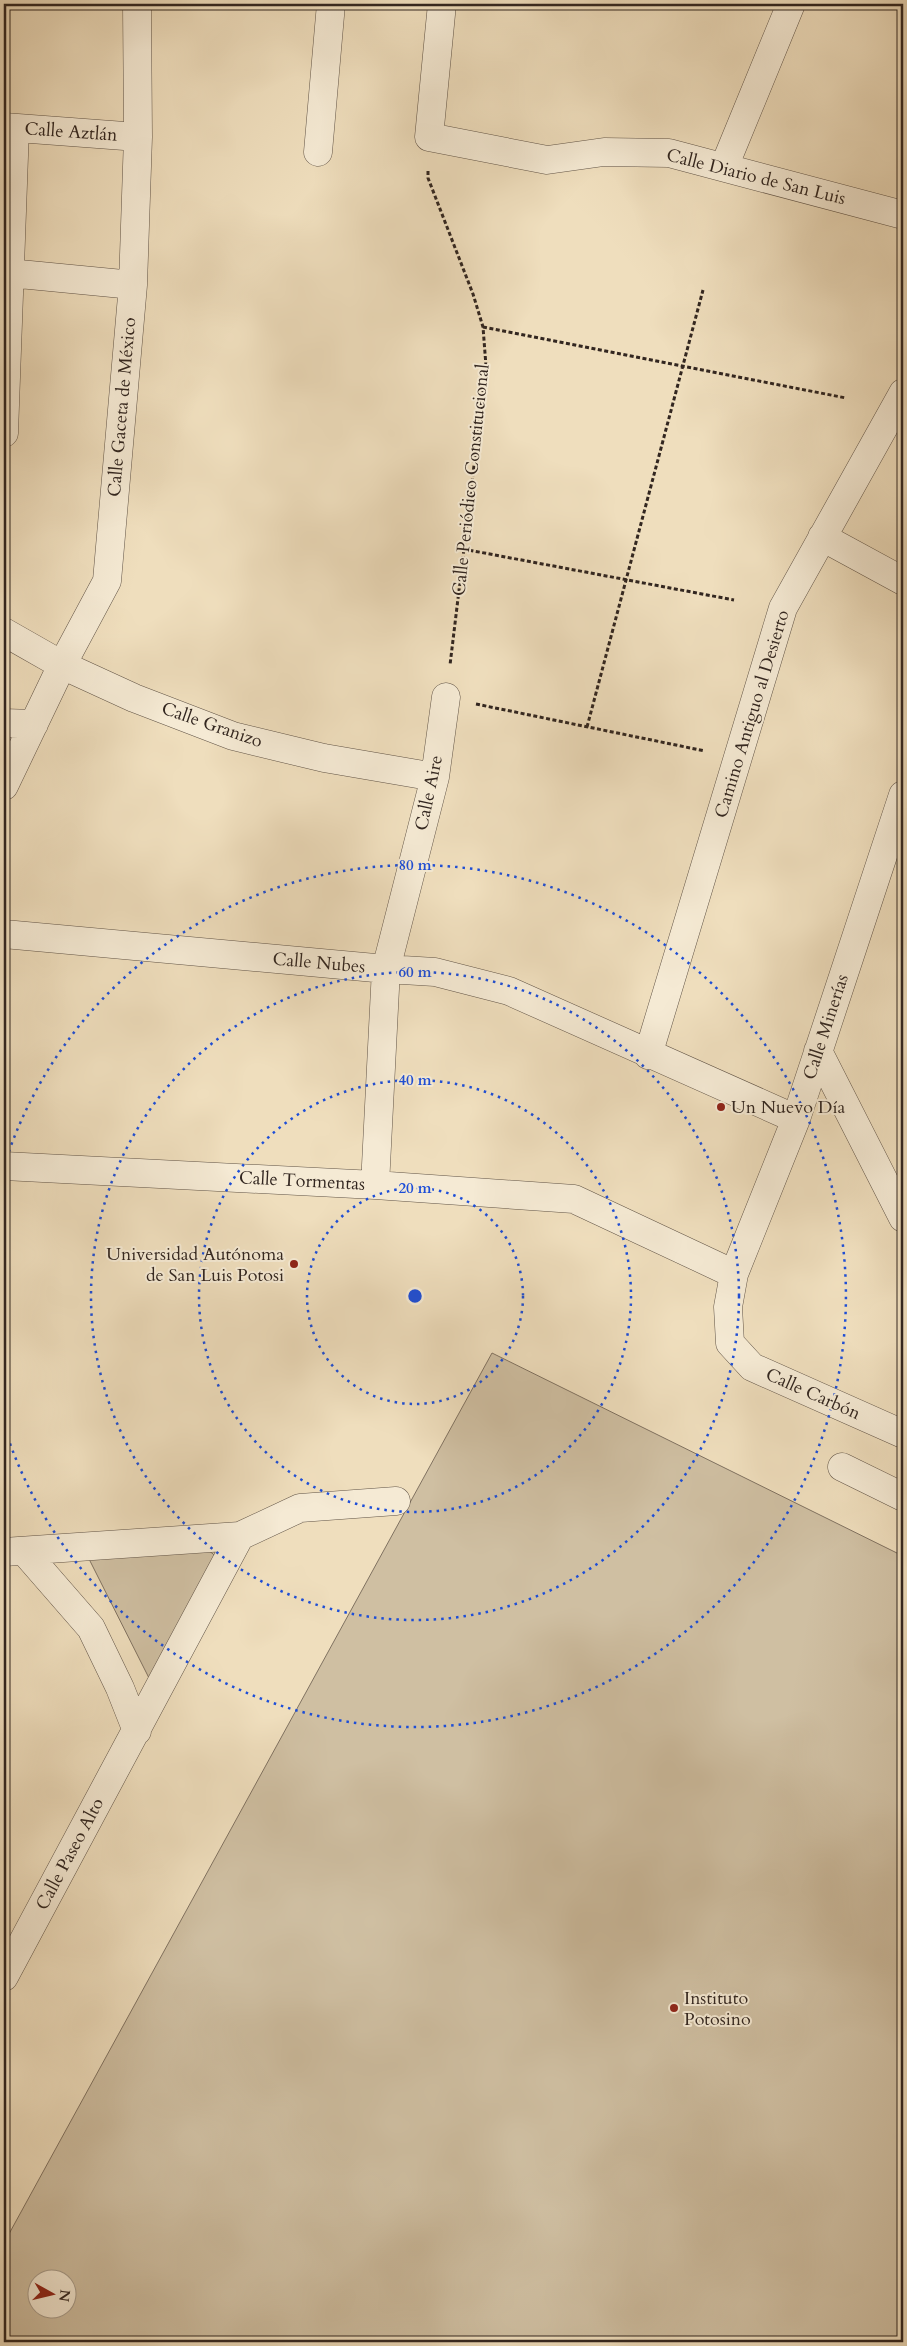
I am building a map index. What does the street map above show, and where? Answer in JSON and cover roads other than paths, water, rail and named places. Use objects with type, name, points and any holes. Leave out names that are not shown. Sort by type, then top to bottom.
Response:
[{"type":"street","name":"Calle Gaceta de México","points":[[4,786],[62,665],[107,580],[133,285],[138,137],[138,4]]},
{"type":"street","points":[[318,152],[331,4]]},
{"type":"street","name":"Calle Diario de San Luis","points":[[442,4],[429,137],[547,160],[604,152],[669,153],[903,215]]},
{"type":"street","points":[[724,167],[791,4]]},
{"type":"street","name":"Calle Aztlán","points":[[9,128],[138,137]]},
{"type":"street","points":[[4,433],[9,273],[9,128]]},
{"type":"street","points":[[9,273],[133,285]]},
{"type":"street","name":"Camino Antiguo al Desierto","points":[[648,1055],[783,608],[903,392]]},
{"type":"street","points":[[822,537],[903,581]]},
{"type":"street","name":"Calle Granizo","points":[[4,632],[62,665],[134,698],[233,736],[324,758],[435,777]]},
{"type":"street","name":"Calle Aire","points":[[376,1185],[386,969],[435,777],[446,697]]},
{"type":"street","points":[[4,723],[34,724]]},
{"type":"street","name":"Calle Minerías","points":[[730,1343],[728,1307],[734,1274],[796,1119],[902,802]]},
{"type":"street","name":"Calle Nubes","points":[[4,934],[435,972],[509,992],[796,1119]]},
{"type":"street","points":[[818,1051],[903,1218]]},
{"type":"street","name":"Calle Tormentas","points":[[4,1166],[376,1185],[574,1200],[734,1274]]},
{"type":"street","name":"Calle Carbón","points":[[730,1343],[752,1366],[903,1434]]},
{"type":"street","points":[[842,1468],[903,1498]]},
{"type":"street","points":[[14,1552],[240,1536],[300,1508],[396,1501]]},
{"type":"street","name":"Calle Paseo Alto","points":[[4,1977],[240,1536]]},
{"type":"street","points":[[14,1552],[91,1628],[120,1688],[137,1731]]},
{"type":"place","name":"Un Nuevo Día","points":[[721,1107]]},
{"type":"place","name":"Universidad Autónoma de San Luis Potosi","points":[[294,1264]]},
{"type":"place","name":"Instituto Potosino","points":[[674,2008]]}]
